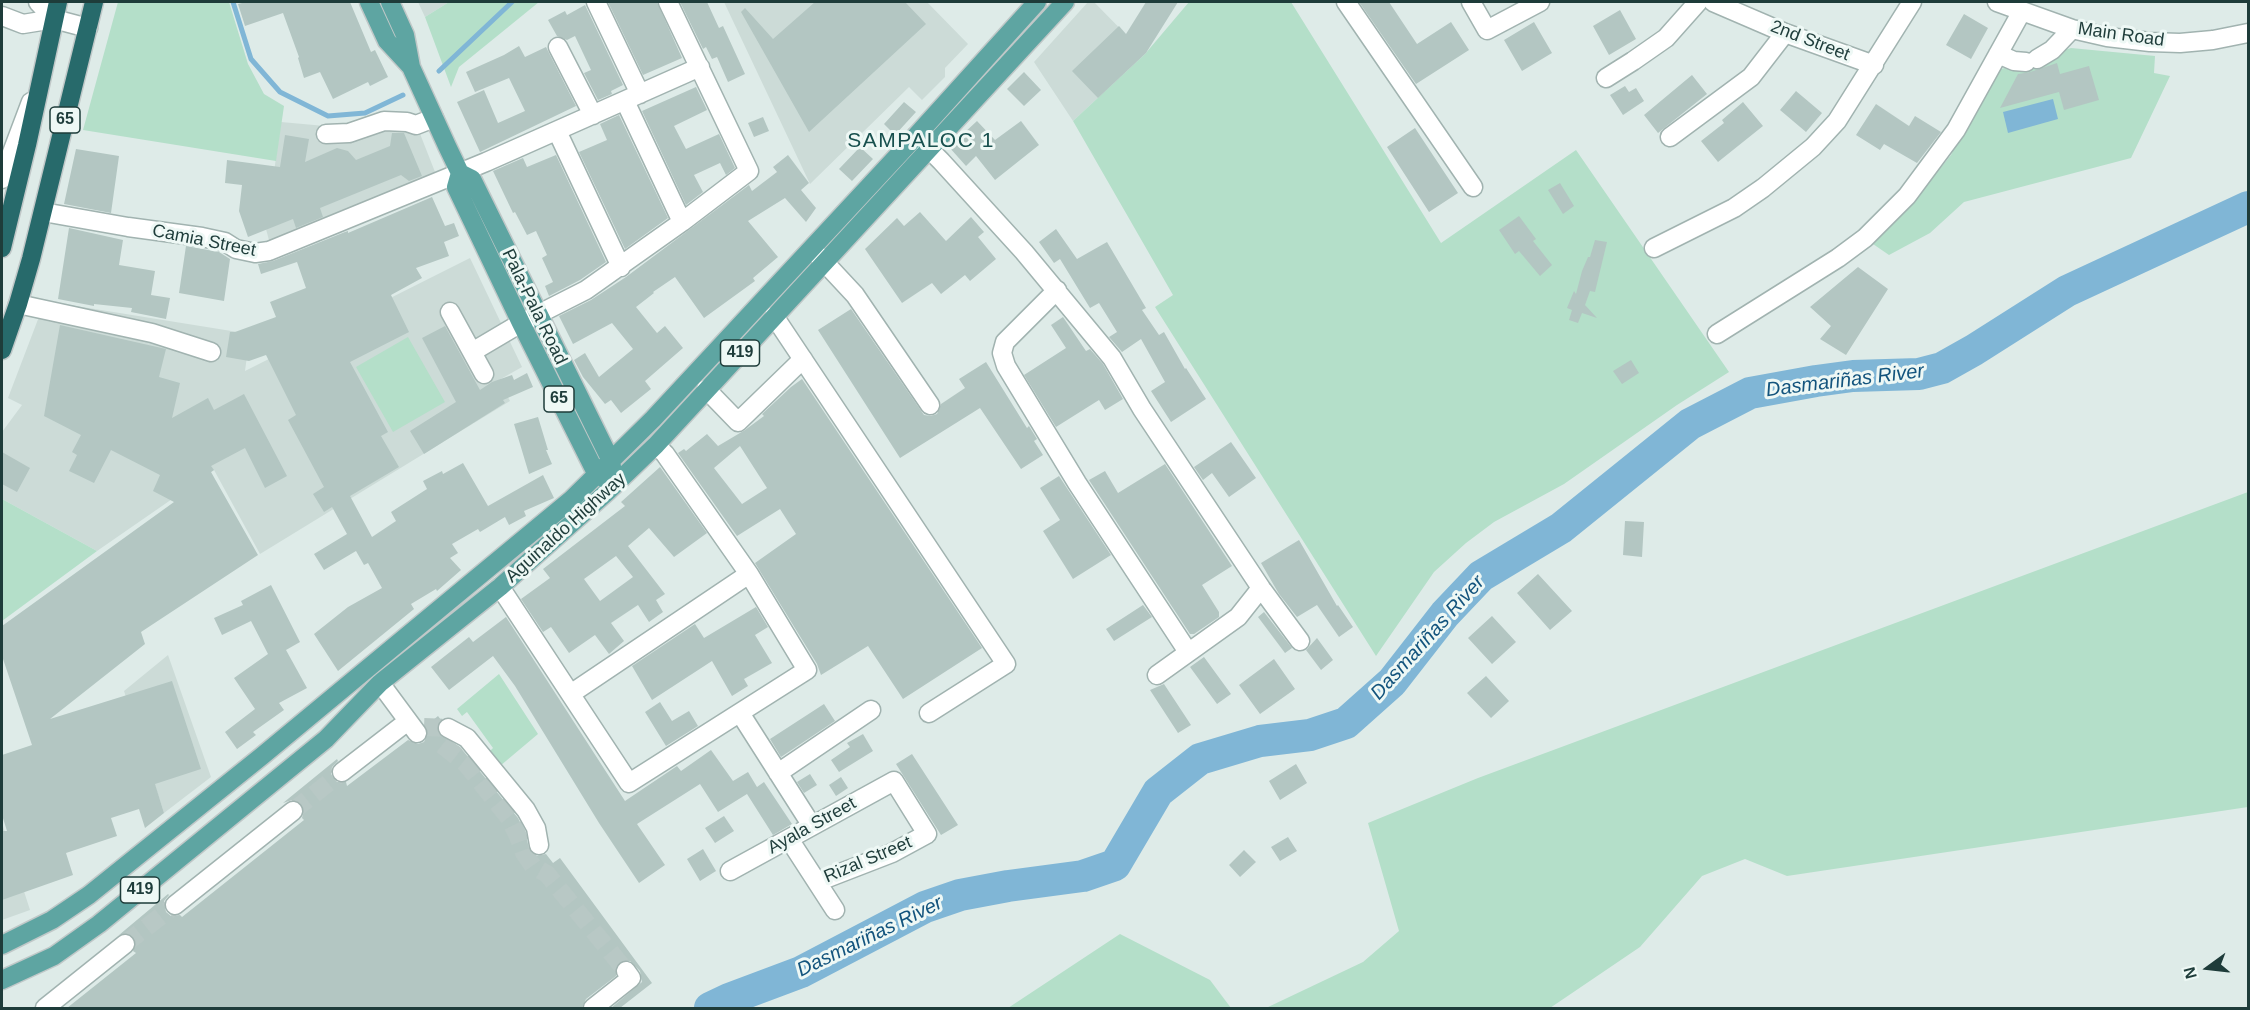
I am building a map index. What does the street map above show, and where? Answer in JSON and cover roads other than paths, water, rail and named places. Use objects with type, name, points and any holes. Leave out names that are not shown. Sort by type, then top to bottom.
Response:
[{"type":"highway","name":"65","points":[[2,350],[18,304],[43,212],[94,2]]},
{"type":"highway","name":"65","points":[[2,248],[56,10]]},
{"type":"main road","name":"Pala-Pala Road","points":[[369,2],[387,41],[411,67]]},
{"type":"main road","name":"Pala-Pala Road","points":[[390,2],[405,35],[411,67],[431,112],[460,173],[472,179],[611,461],[615,484]]},
{"type":"main road","name":"Aguinaldo Highway","points":[[922,142],[1036,2]]},
{"type":"main road","name":"Aguinaldo Highway","points":[[2,945],[76,904],[245,770],[572,499],[818,255],[922,142],[1065,2]]},
{"type":"main road","name":"Pala-Pala Road","points":[[460,173],[456,187],[597,475]]},
{"type":"main road","name":"Aguinaldo Highway","points":[[2,980],[54,956],[99,924],[326,739],[380,684],[501,586],[656,445],[774,315],[818,255]]},
{"type":"main road","points":[[597,475],[615,484]]},
{"type":"main road","points":[[378,659],[380,684]]},
{"type":"street","points":[[38,2],[88,28]]},
{"type":"street","points":[[596,2],[682,222]]},
{"type":"street","points":[[472,352],[521,323],[586,290],[621,267],[749,171],[668,2]]},
{"type":"street","points":[[1346,2],[1473,187]]},
{"type":"street","points":[[1471,2],[1487,30],[1540,2]]},
{"type":"street","points":[[1606,78],[1666,38],[1698,2]]},
{"type":"street","name":"2nd Street","points":[[1713,2],[1785,33],[1874,64]]},
{"type":"street","points":[[1654,248],[1734,208],[1813,147],[1837,121],[1912,2]]},
{"type":"street","name":"Main Road","points":[[1996,2],[2072,29],[2107,37],[2180,43],[2213,40],[2248,33]]},
{"type":"street","points":[[2,16],[23,24],[56,10]]},
{"type":"street","points":[[1717,334],[1839,258],[1887,218],[1907,196],[1956,130],[1977,96],[2022,11]]},
{"type":"street","points":[[1998,54],[2014,61],[2031,60],[2052,50],[2072,29]]},
{"type":"street","points":[[1670,137],[1751,76],[1785,33]]},
{"type":"street","points":[[558,47],[593,115]]},
{"type":"street","name":"Camia Street","points":[[43,212],[202,237],[225,242],[236,249],[255,253],[269,251],[460,173],[700,67]]},
{"type":"street","points":[[2,179],[44,70]]},
{"type":"street","points":[[326,134],[349,133],[384,121],[407,122],[416,125],[431,112]]},
{"type":"street","points":[[557,131],[621,267]]},
{"type":"street","points":[[922,142],[1057,290],[1112,358],[1142,409],[1261,588],[1300,641]]},
{"type":"street","points":[[818,255],[855,295],[930,405]]},
{"type":"street","points":[[1057,290],[1005,342],[1002,353],[1006,366],[1077,483],[1188,652]]},
{"type":"street","points":[[18,304],[152,333],[211,352]]},
{"type":"street","points":[[450,312],[484,374]]},
{"type":"street","points":[[774,315],[1006,664],[930,713]]},
{"type":"street","points":[[706,389],[738,422],[803,359]]},
{"type":"street","points":[[501,586],[629,783],[807,670],[749,574],[665,454],[656,445]]},
{"type":"street","points":[[572,693],[749,574]]},
{"type":"street","points":[[1157,675],[1238,617],[1261,588]]},
{"type":"street","points":[[342,772],[416,727],[380,684]]},
{"type":"street","points":[[778,773],[871,710]]},
{"type":"street","points":[[740,713],[812,826]]},
{"type":"street","points":[[448,729],[467,738],[471,751],[526,810],[536,828],[539,845]]},
{"type":"street","name":"Ayala Street","points":[[730,871],[894,781]]},
{"type":"street","name":"Rizal Street","points":[[817,882],[892,853],[927,834],[894,781]]},
{"type":"street","points":[[175,905],[293,811]]},
{"type":"street","points":[[789,839],[836,910]]},
{"type":"street","points":[[45,1008],[125,944]]},
{"type":"street","points":[[594,1008],[631,978],[626,971]]},
{"type":"water","points":[[2053,99],[2058,119],[2008,133],[2003,112]]},
{"type":"waterway","points":[[233,2],[251,59],[280,92],[328,116],[365,113],[403,95]]},
{"type":"waterway","points":[[439,71],[512,2]]},
{"type":"waterway","name":"Dasmariñas River","points":[[710,1008],[801,972],[925,907],[960,895],[1083,876],[1115,865],[1158,792],[1200,759],[1260,741],[1310,735],[1346,723],[1392,682],[1445,614],[1481,576],[1561,528],[1690,424],[1750,393],[1853,376],[1919,374],[1942,368],[2067,291],[2248,207]]},
{"type":"tunnel","points":[[424,727],[448,728]]},
{"type":"tunnel","points":[[442,745],[466,764],[509,818],[524,853],[533,866],[547,874],[626,971]]},
{"type":"tunnel","points":[[293,811],[342,772]]},
{"type":"tunnel","points":[[125,944],[175,905]]},
{"type":"district","name":"SAMPALOC 1","points":[[921,141]]}]
